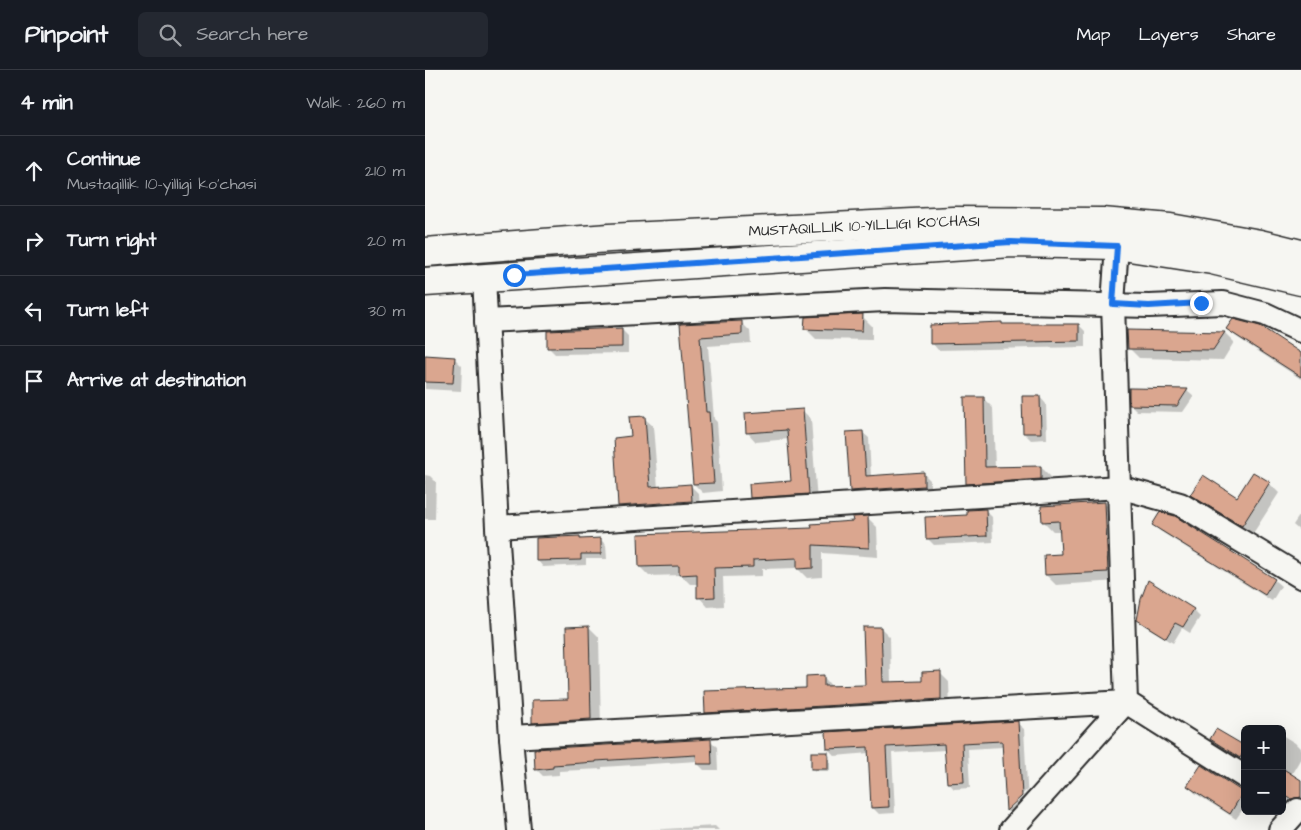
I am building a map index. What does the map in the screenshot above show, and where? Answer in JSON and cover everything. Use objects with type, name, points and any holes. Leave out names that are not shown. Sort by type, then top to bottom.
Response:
[{"type":"main road","name":"MUSTAQILLIK 10-YILLIGI KO'CHASI","points":[[425,252],[609,238],[953,220],[1102,222],[1170,228],[1261,244],[1301,254]]},
{"type":"main road","name":"MUSTAQILLIK 10-YILLIGI KO'CHASI","points":[[425,282],[1011,242],[1117,246],[1211,260],[1301,281]]},
{"type":"street","points":[[1011,830],[1126,702],[1113,304],[1117,246]]},
{"type":"street","points":[[484,278],[497,527],[519,830]]},
{"type":"street","points":[[486,321],[885,300],[1149,306],[1223,303],[1265,314],[1301,331]]},
{"type":"street","points":[[497,527],[1119,487],[1180,504],[1301,577]]},
{"type":"street","points":[[511,737],[1126,702],[1241,774]]},
{"type":"street","points":[[1280,830],[1294,808]]},
{"type":"building","points":[[863,314],[862,331],[804,329],[805,317]]},
{"type":"building","points":[[1233,319],[1260,326],[1301,353],[1301,377],[1226,329]]},
{"type":"building","points":[[742,321],[742,334],[700,337],[706,412],[709,412],[714,483],[693,484],[680,324]]},
{"type":"building","points":[[1002,322],[1002,324],[1079,324],[1079,341],[930,344],[930,325]]},
{"type":"building","points":[[622,328],[622,347],[547,348],[547,331]]},
{"type":"building","points":[[1127,330],[1225,332],[1213,350],[1128,349]]},
{"type":"building","points":[[425,355],[455,357],[453,383],[425,382]]},
{"type":"building","points":[[1129,388],[1188,389],[1177,406],[1129,405]]},
{"type":"building","points":[[1022,396],[1040,396],[1041,433],[1023,433]]},
{"type":"building","points":[[964,397],[984,397],[985,467],[1041,466],[1041,479],[966,484]]},
{"type":"building","points":[[803,409],[809,494],[750,498],[749,484],[791,481],[787,430],[746,433],[745,413]]},
{"type":"building","points":[[645,416],[650,487],[691,484],[692,501],[618,506],[614,438],[631,436],[629,417]]},
{"type":"building","points":[[863,431],[866,476],[924,472],[924,486],[850,491],[846,432]]},
{"type":"building","points":[[1253,472],[1270,482],[1242,526],[1190,495],[1203,475],[1237,497]]},
{"type":"building","points":[[1105,502],[1108,572],[1045,575],[1044,555],[1061,554],[1059,521],[1042,522],[1041,506]]},
{"type":"building","points":[[986,509],[987,536],[926,539],[925,517],[967,515],[967,510]]},
{"type":"building","points":[[1160,512],[1175,516],[1275,579],[1265,595],[1152,525]]},
{"type":"building","points":[[868,516],[869,548],[813,545],[813,568],[797,569],[797,558],[753,560],[753,567],[714,568],[715,597],[697,598],[697,574],[679,575],[679,566],[639,567],[638,534],[812,528],[811,524],[853,521],[852,517]]},
{"type":"building","points":[[580,536],[580,539],[601,538],[601,554],[581,554],[581,560],[536,561],[536,538]]},
{"type":"building","points":[[1148,580],[1194,609],[1183,627],[1175,623],[1166,638],[1137,620],[1141,599]]},
{"type":"building","points":[[589,626],[591,719],[532,723],[532,700],[568,699],[566,627]]},
{"type":"building","points":[[863,627],[881,627],[883,682],[922,681],[922,672],[941,671],[941,699],[705,713],[704,691],[806,688],[806,676],[824,675],[824,686],[865,685]]},
{"type":"building","points":[[1018,721],[1022,796],[1006,811],[1002,741],[962,743],[964,782],[947,783],[944,744],[886,747],[889,807],[871,808],[868,747],[827,749],[826,732]]},
{"type":"building","points":[[1216,729],[1241,744],[1240,758],[1210,739]]},
{"type":"building","points":[[711,739],[712,764],[697,764],[696,755],[553,765],[553,768],[535,770],[534,749]]},
{"type":"building","points":[[811,752],[828,752],[828,769],[811,769]]},
{"type":"building","points":[[1201,765],[1241,791],[1241,795],[1230,814],[1187,786]]},
{"type":"building","points":[[1286,771],[1301,780],[1301,797],[1291,799],[1286,796]]},
{"type":"route","points":[[514,275],[1011,242],[1117,246],[1113,304],[1149,306],[1201,303]]}]
